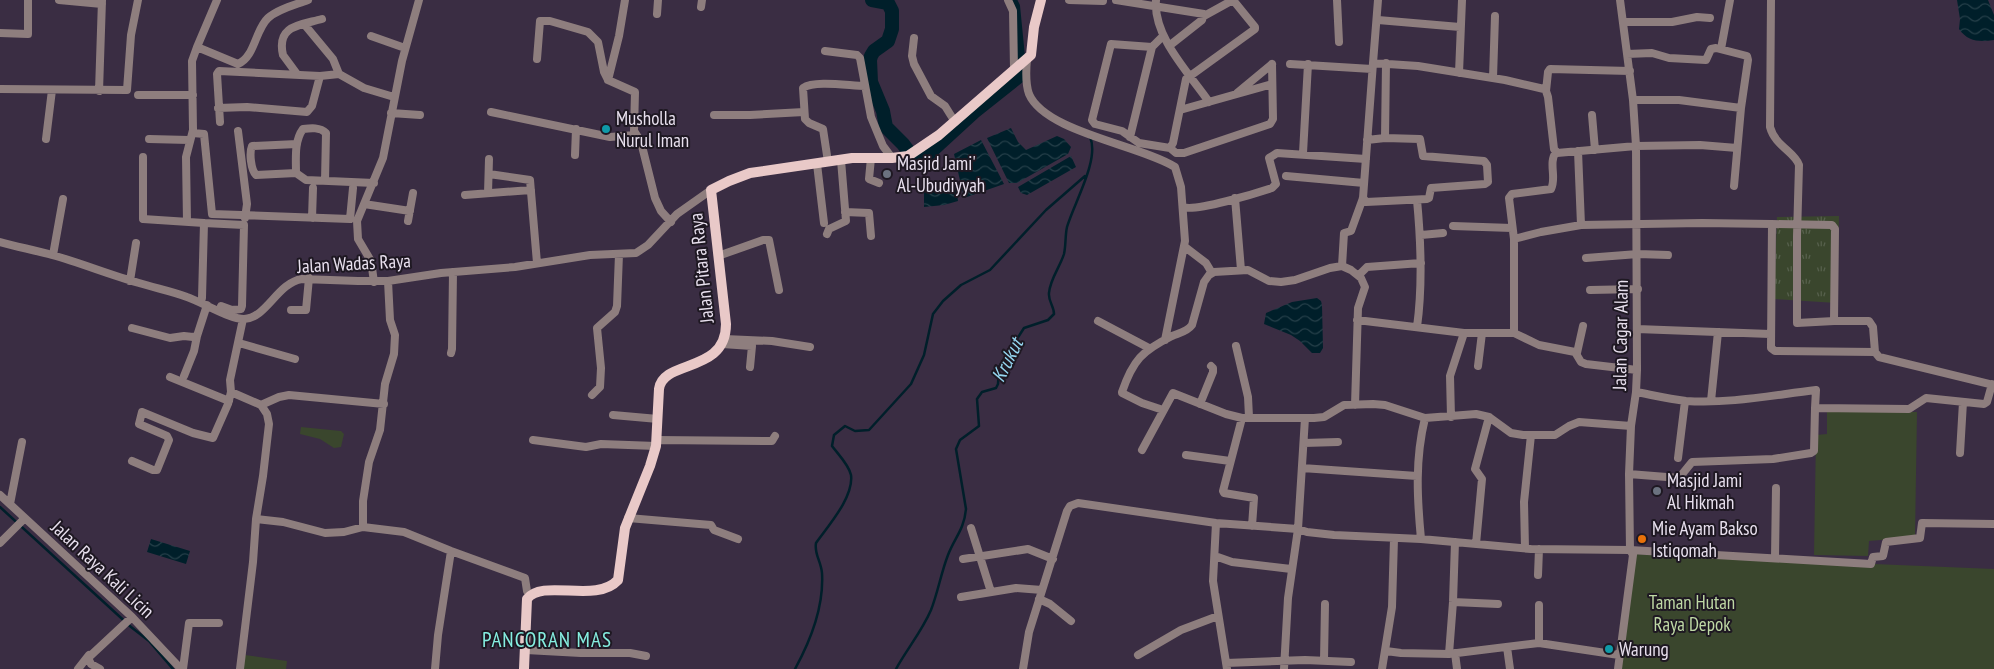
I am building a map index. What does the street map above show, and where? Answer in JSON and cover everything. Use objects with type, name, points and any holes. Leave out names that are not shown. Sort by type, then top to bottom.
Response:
[{"type":"main road","points":[[1021,64],[1032,54],[1034,27],[1041,0]]},
{"type":"main road","name":"Jalan Pitara Raya","points":[[530,595],[542,590],[596,590],[608,587],[616,582],[620,575],[624,532],[652,462],[656,443],[660,385],[663,378],[703,360],[723,342],[726,324],[711,190],[750,173],[841,160],[908,156],[955,122],[1021,64]]},
{"type":"main road","points":[[524,669],[526,601],[530,595]]},
{"type":"street","points":[[0,33],[28,34],[28,0]]},
{"type":"street","points":[[59,0],[102,2],[99,91]]},
{"type":"street","points":[[0,89],[127,90],[132,35],[138,0]]},
{"type":"street","points":[[187,222],[186,157],[191,136],[194,95],[192,60],[217,0]]},
{"type":"street","points":[[197,46],[238,64],[247,56],[268,18],[275,13],[308,0]]},
{"type":"street","points":[[374,282],[371,260],[358,239],[357,221],[374,183],[387,143],[394,97],[405,48],[419,0]]},
{"type":"street","points":[[608,80],[618,44],[625,0]]},
{"type":"street","points":[[657,14],[658,0]]},
{"type":"street","points":[[1008,0],[1012,11],[1021,64],[1026,76],[1029,93],[1035,104],[1046,114],[1064,124],[1175,167],[1181,187],[1185,248],[1165,340]]},
{"type":"street","points":[[1069,0],[1102,1]]},
{"type":"street","points":[[1116,0],[1155,3],[1202,13],[1204,16]]},
{"type":"street","points":[[1169,46],[1202,20],[1204,16],[1233,0],[1255,26],[1255,29],[1185,81],[1173,143],[1170,148]]},
{"type":"street","points":[[1337,0],[1339,42]]},
{"type":"street","points":[[1342,266],[1344,233],[1351,230],[1363,198],[1366,140],[1378,20],[1378,0]]},
{"type":"street","points":[[1459,73],[1462,0]]},
{"type":"street","name":"Jalan Cagar Alam","points":[[1618,669],[1633,555],[1630,550],[1629,474],[1631,426],[1636,392],[1638,289],[1636,146],[1630,71],[1620,0]]},
{"type":"street","points":[[1721,49],[1730,0]]},
{"type":"street","points":[[1771,0],[1770,127],[1777,141],[1798,161],[1797,323],[1869,322],[1872,327],[1875,352],[1879,356],[1993,384],[1986,403],[1926,398],[1909,409],[1815,408]]},
{"type":"street","points":[[1155,3],[1157,20],[1162,36],[1209,102]]},
{"type":"street","points":[[1493,78],[1495,16]]},
{"type":"street","points":[[1623,22],[1672,22],[1697,17],[1710,18]]},
{"type":"street","points":[[297,74],[283,56],[282,46],[286,31],[322,19]]},
{"type":"street","points":[[1378,20],[1460,27]]},
{"type":"street","points":[[537,60],[540,21],[550,21],[580,28],[595,38],[608,80],[635,92],[635,135],[641,142],[654,198],[661,211],[671,222]]},
{"type":"street","points":[[304,24],[333,59],[339,74]]},
{"type":"street","points":[[371,36],[405,48]]},
{"type":"street","points":[[1130,137],[1152,47],[1162,36]]},
{"type":"street","points":[[914,38],[912,56],[914,64],[931,96],[945,106],[955,122]]},
{"type":"street","points":[[1152,47],[1112,44],[1103,74],[1093,122],[1122,130],[1139,143],[1170,148],[1176,152],[1184,153],[1268,126],[1273,119],[1272,64],[1235,95]]},
{"type":"street","points":[[1627,54],[1652,53],[1669,58],[1706,60],[1711,49],[1721,49],[1744,55],[1748,58],[1741,108],[1734,186]]},
{"type":"street","points":[[825,51],[858,56],[861,60],[873,125],[883,146],[892,158]]},
{"type":"street","points":[[1290,64],[1373,66],[1386,63],[1418,66],[1534,86],[1546,91]]},
{"type":"street","points":[[1385,138],[1386,63]]},
{"type":"street","points":[[1303,153],[1308,64]]},
{"type":"street","points":[[1556,152],[1546,91],[1550,69],[1630,71]]},
{"type":"street","points":[[220,122],[218,108],[219,71],[320,76],[339,74],[364,88],[394,97]]},
{"type":"street","points":[[218,108],[247,107],[307,112],[313,103],[320,76]]},
{"type":"street","points":[[828,162],[823,128],[806,121],[802,91],[806,86],[822,84],[865,86]]},
{"type":"street","points":[[1180,110],[1272,84]]},
{"type":"street","points":[[46,139],[52,90]]},
{"type":"street","points":[[138,95],[194,95]]},
{"type":"street","points":[[1633,100],[1679,100],[1741,108]]},
{"type":"street","points":[[491,112],[610,137],[635,135]]},
{"type":"street","points":[[714,115],[804,112]]},
{"type":"street","points":[[391,113],[420,115]]},
{"type":"street","points":[[1592,114],[1595,150]]},
{"type":"street","points":[[296,173],[297,144],[304,129],[323,130],[326,133],[325,181]]},
{"type":"street","points":[[575,155],[576,129]]},
{"type":"street","points":[[180,289],[229,309],[238,311],[242,309],[244,225],[247,204],[238,131]]},
{"type":"street","points":[[149,139],[204,134],[212,214],[350,219],[353,188]]},
{"type":"street","points":[[1363,198],[1366,202],[1428,199],[1431,188],[1487,184],[1487,165],[1481,160],[1423,156],[1420,138],[1366,140]]},
{"type":"street","points":[[297,144],[252,146],[250,150],[253,172],[256,175],[296,173],[306,180],[374,183]]},
{"type":"street","points":[[1556,152],[1636,146],[1700,145],[1737,148]]},
{"type":"street","points":[[1578,151],[1581,225]]},
{"type":"street","points":[[1514,333],[1514,239],[1510,195],[1551,190],[1553,185],[1553,157],[1556,152]]},
{"type":"street","points":[[1183,207],[1187,209],[1202,207],[1275,186],[1269,161],[1270,155],[1277,153],[1303,153],[1366,159]]},
{"type":"street","points":[[143,157],[143,219],[244,225]]},
{"type":"street","points":[[870,158],[869,180],[879,183]]},
{"type":"street","points":[[488,193],[489,159]]},
{"type":"street","points":[[827,234],[829,229],[844,223],[845,212],[841,160]]},
{"type":"street","points":[[816,164],[824,222]]},
{"type":"street","points":[[489,174],[529,178],[537,263]]},
{"type":"street","points":[[1286,176],[1364,183]]},
{"type":"street","points":[[312,218],[313,188]]},
{"type":"street","points":[[465,195],[531,190]]},
{"type":"street","name":"Jalan Wadas Raya","points":[[243,319],[264,308],[284,286],[298,279],[388,281],[590,255],[632,254],[644,249],[682,209],[711,190]]},
{"type":"street","points":[[408,221],[413,193]]},
{"type":"street","points":[[1235,198],[1241,270]]},
{"type":"street","points":[[53,255],[63,199]]},
{"type":"street","points":[[1417,200],[1421,235],[1421,298],[1418,327]]},
{"type":"street","points":[[364,204],[410,211]]},
{"type":"street","points":[[845,212],[869,213],[871,236]]},
{"type":"street","points":[[202,298],[204,223]]},
{"type":"street","points":[[1772,224],[1771,348],[1775,351],[1875,352]]},
{"type":"street","points":[[1514,239],[1581,225],[1798,224],[1834,227],[1834,322]]},
{"type":"street","points":[[1453,226],[1512,228]]},
{"type":"street","points":[[1421,235],[1443,233]]},
{"type":"street","points":[[718,256],[763,240],[768,240],[779,290]]},
{"type":"street","points":[[0,242],[53,255],[185,296],[233,317],[243,319],[230,380],[231,392],[229,401],[213,438],[210,439],[142,412],[139,424],[167,436],[168,440],[157,470],[132,461]]},
{"type":"street","points":[[130,280],[136,243]]},
{"type":"street","points":[[1185,248],[1206,263],[1212,273]]},
{"type":"street","points":[[592,395],[600,387],[601,368],[597,328],[615,312],[617,306],[619,254]]},
{"type":"street","points":[[1586,258],[1668,254]]},
{"type":"street","points":[[1359,275],[1365,268],[1371,266],[1421,263]]},
{"type":"street","points":[[1163,410],[1142,403],[1122,393],[1132,366],[1149,348],[1188,330],[1192,326],[1204,282],[1212,273],[1241,270],[1253,271],[1269,281],[1280,282],[1295,280],[1330,268],[1342,266],[1359,275],[1365,287],[1358,308],[1355,405]]},
{"type":"street","points":[[451,353],[454,301],[453,272]]},
{"type":"street","points":[[291,310],[306,310],[309,278]]},
{"type":"street","points":[[362,527],[363,501],[369,462],[380,430],[385,384],[394,359],[396,338],[390,320],[388,281]]},
{"type":"street","points":[[1590,290],[1638,289]]},
{"type":"street","points":[[184,376],[194,351],[196,336],[207,305]]},
{"type":"street","points":[[1357,320],[1464,333],[1514,333],[1538,345],[1577,353]]},
{"type":"street","points":[[1098,321],[1149,348]]},
{"type":"street","points":[[1583,326],[1577,353],[1581,362],[1637,370]]},
{"type":"street","points":[[132,328],[170,338],[196,336]]},
{"type":"street","points":[[1637,329],[1770,334]]},
{"type":"street","points":[[1711,401],[1718,332]]},
{"type":"street","points":[[1451,417],[1450,376],[1464,333]]},
{"type":"street","points":[[1478,366],[1482,333]]},
{"type":"street","points":[[723,342],[772,341],[810,347]]},
{"type":"street","points":[[723,342],[752,346],[750,367]]},
{"type":"street","points":[[239,343],[295,359]]},
{"type":"street","points":[[1236,346],[1250,408],[1230,461],[1223,491],[1230,495],[1254,498],[1252,526]]},
{"type":"street","points":[[1200,404],[1213,372],[1211,366]]},
{"type":"street","points":[[170,377],[229,401]]},
{"type":"street","points":[[1629,474],[1679,478],[1692,462],[1773,458],[1813,452],[1816,390],[1738,400],[1711,401],[1685,401],[1636,392]]},
{"type":"street","points":[[231,392],[261,405],[267,414],[269,424],[256,519],[253,562],[240,669]]},
{"type":"street","points":[[1142,450],[1173,393],[1226,414],[1246,418],[1321,418],[1340,406],[1384,405],[1425,418],[1476,414],[1489,417],[1511,433],[1531,435],[1555,435],[1569,426],[1580,422],[1631,426]]},
{"type":"street","points":[[261,405],[290,395],[384,404]]},
{"type":"street","points":[[1678,458],[1685,401]]},
{"type":"street","points":[[1960,453],[1963,402]]},
{"type":"street","points":[[613,415],[658,419]]},
{"type":"street","points":[[1476,544],[1482,479],[1475,469],[1489,417]]},
{"type":"street","points":[[1284,669],[1291,569],[1298,529],[1305,418]]},
{"type":"street","points":[[1421,539],[1417,476],[1420,440],[1425,418]]},
{"type":"street","points":[[1525,548],[1524,502],[1531,435]]},
{"type":"street","points":[[533,440],[583,447],[601,444],[772,441],[775,436]]},
{"type":"street","points":[[10,504],[22,442]]},
{"type":"street","points":[[1304,443],[1338,442]]},
{"type":"street","points":[[1186,455],[1230,461]]},
{"type":"street","points":[[1302,468],[1417,476]]},
{"type":"street","points":[[1775,558],[1776,488]]},
{"type":"street","name":"Jalan Raya Kali Licin","points":[[0,495],[10,504],[20,522],[132,618],[182,669]]},
{"type":"street","points":[[1023,669],[1026,640],[1068,508],[1075,503],[1216,523],[1394,539],[1421,539],[1539,549],[1630,550],[1872,563],[1872,557],[1883,556],[1886,542],[1920,538],[1922,523],[1994,524]]},
{"type":"street","points":[[628,518],[711,525],[714,530],[738,539]]},
{"type":"street","points":[[256,519],[283,522],[325,533],[338,533],[362,527],[410,533],[451,551],[525,578],[527,591],[530,595]]},
{"type":"street","points":[[0,543],[20,522]]},
{"type":"street","points":[[1216,523],[1213,581],[1227,666],[1284,660],[1351,662]]},
{"type":"street","points":[[971,528],[991,592]]},
{"type":"street","points":[[1382,669],[1392,607],[1394,539]]},
{"type":"street","points":[[1456,542],[1452,654],[1457,669]]},
{"type":"street","points":[[963,559],[1028,549],[1053,559]]},
{"type":"street","points":[[1538,574],[1539,549]]},
{"type":"street","points":[[435,669],[439,613],[451,551]]},
{"type":"street","points":[[1215,556],[1232,562],[1291,569]]},
{"type":"street","points":[[961,597],[1016,588],[1042,590]]},
{"type":"street","points":[[1039,599],[1050,604],[1071,621]]},
{"type":"street","points":[[1453,602],[1498,604]]},
{"type":"street","points":[[1324,660],[1325,604]]},
{"type":"street","points":[[1539,605],[1539,643]]},
{"type":"street","points":[[1138,655],[1181,630],[1218,616]]},
{"type":"street","points":[[100,669],[91,664],[88,658],[132,618]]},
{"type":"street","points":[[182,669],[189,623],[219,623]]},
{"type":"street","points":[[78,669],[95,648],[116,628],[122,626]]},
{"type":"street","points":[[1386,651],[1411,654],[1452,654],[1539,643],[1619,655]]},
{"type":"street","points":[[1507,647],[1510,669]]},
{"type":"street","points":[[526,650],[630,653],[646,656]]},
{"type":"green space","points":[[1839,216],[1837,303],[1774,299],[1777,217]]},
{"type":"green space","points":[[1827,411],[1917,412],[1915,537],[1869,541],[1868,556],[1814,555],[1816,435],[1827,434]]},
{"type":"green space","points":[[301,427],[341,431],[344,434],[341,447],[334,448],[320,439],[300,434]]},
{"type":"green space","name":"Taman Hutan Raya Depok","points":[[1635,554],[1994,569],[1994,669],[1621,669]]},
{"type":"green space","points":[[245,655],[287,661],[286,669],[243,669]]},
{"type":"water","points":[[1957,0],[1988,0],[1994,15],[1994,40],[1970,39],[1959,29],[1960,19]]},
{"type":"water","points":[[1011,128],[1018,142],[1026,150],[1057,136],[1064,139],[1071,147],[1068,154],[1017,183],[1009,183],[987,138]]},
{"type":"water","points":[[981,140],[1004,184],[964,198],[954,154]]},
{"type":"water","points":[[1071,156],[1076,167],[1027,195],[1021,193],[1018,187]]},
{"type":"water","points":[[956,186],[958,201],[944,205],[924,207],[924,187]]},
{"type":"water","points":[[1317,298],[1321,301],[1322,305],[1323,348],[1320,353],[1312,353],[1291,335],[1264,324],[1266,313],[1292,302]]},
{"type":"water","points":[[151,539],[190,551],[186,564],[147,552]]},
{"type":"waterway","name":"Krukut","points":[[872,0],[888,3],[892,11],[892,29],[888,41],[874,51],[871,56],[871,82],[883,111],[886,127],[903,144],[915,160],[926,156],[974,112],[1023,73]]},
{"type":"waterway","points":[[1013,0],[1016,6],[1022,67]]},
{"type":"waterway","name":"Krukut","points":[[896,669],[931,610],[948,555],[963,523],[966,509],[956,449],[960,440],[979,426],[977,399],[982,392],[996,388],[999,367],[1024,328],[1048,320],[1054,314],[1049,296],[1050,288],[1064,254],[1070,217],[1089,169],[1092,157],[1090,137]]},
{"type":"waterway","points":[[795,669],[811,635],[819,610],[822,573],[816,551],[816,543],[839,511],[851,484],[851,475],[848,467],[832,446],[834,435],[845,426],[855,431],[869,430],[911,384],[924,355],[933,314],[943,301],[961,285],[990,270],[1046,210],[1085,176]]},
{"type":"waterway","points":[[0,507],[131,627],[149,641],[173,669]]},
{"type":"place","name":"Musholla Nurul Iman","points":[[606,129]]},
{"type":"place","name":"Masjid Jami' Al-Ubudiyyah","points":[[887,174]]},
{"type":"place","name":"Masjid Jami Al Hikmah","points":[[1657,491]]},
{"type":"place","name":"Mie Ayam Bakso Istiqomah","points":[[1642,539]]},
{"type":"place","name":"Warung","points":[[1609,649]]},
{"type":"district","name":"PANCORAN MAS","points":[[547,639]]}]
